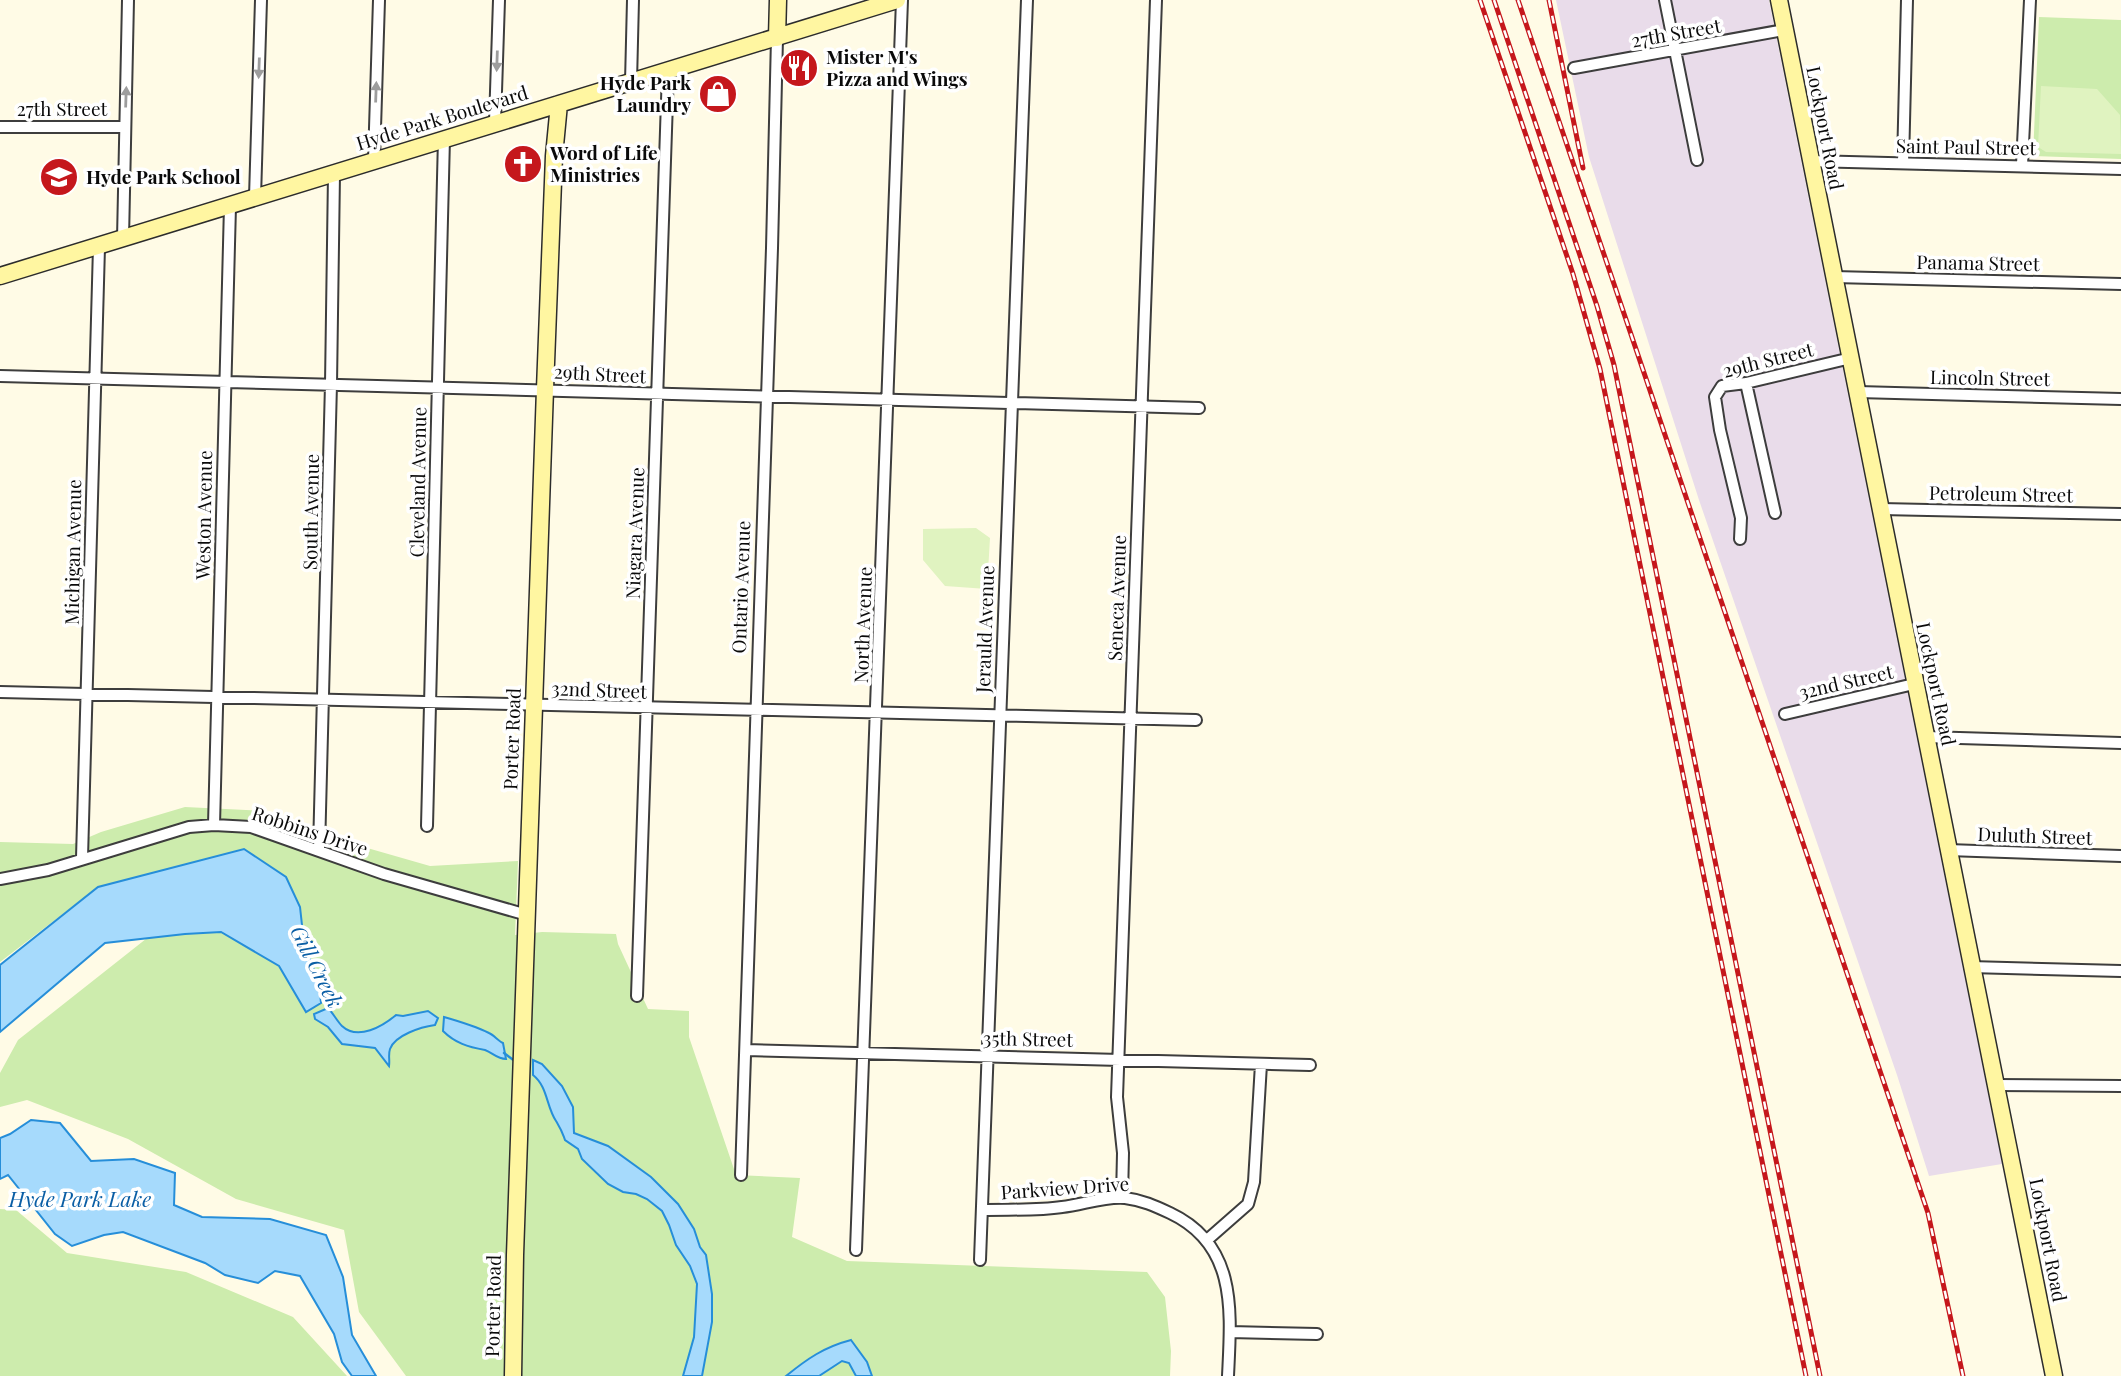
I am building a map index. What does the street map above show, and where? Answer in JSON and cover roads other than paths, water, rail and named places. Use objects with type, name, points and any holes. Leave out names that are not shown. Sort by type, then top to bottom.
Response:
[{"type":"main road","name":"Ontario Avenue","points":[[777,38],[778,0]]},
{"type":"main road","name":"Hyde Park Boulevard","points":[[0,276],[899,0]]},
{"type":"main road","name":"Lockport Road","points":[[1779,0],[1970,967],[2054,1376]]},
{"type":"main road","name":"Porter Road","points":[[513,1376],[545,389],[554,156],[559,104]]},
{"type":"street","points":[[123,239],[128,0]]},
{"type":"street","points":[[255,197],[261,0]]},
{"type":"street","points":[[374,160],[379,0]]},
{"type":"street","points":[[495,122],[499,0]]},
{"type":"street","points":[[631,82],[633,0]]},
{"type":"street","name":"North Avenue","points":[[856,1250],[888,399],[899,0]]},
{"type":"street","name":"Jerauld Avenue","points":[[980,1260],[1027,0]]},
{"type":"street","name":"Seneca Avenue","points":[[1122,1198],[1123,1153],[1116,1097],[1156,0]]},
{"type":"street","points":[[1665,0],[1697,160]]},
{"type":"street","points":[[1903,163],[1907,0]]},
{"type":"street","points":[[2022,165],[2030,0]]},
{"type":"street","name":"27th Street","points":[[1574,68],[1784,30]]},
{"type":"street","name":"Ontario Avenue","points":[[741,1175],[768,396],[777,38]]},
{"type":"street","name":"Niagara Avenue","points":[[637,996],[668,71]]},
{"type":"street","name":"27th Street","points":[[0,127],[125,127]]},
{"type":"street","name":"Cleveland Avenue","points":[[427,826],[444,138]]},
{"type":"street","name":"Saint Paul Street","points":[[1810,161],[2121,169]]},
{"type":"street","name":"South Avenue","points":[[319,850],[334,174]]},
{"type":"street","name":"Weston Avenue","points":[[214,825],[230,205]]},
{"type":"street","name":"Michigan Avenue","points":[[82,858],[99,247]]},
{"type":"street","name":"Panama Street","points":[[1834,277],[2121,284]]},
{"type":"street","name":"29th Street","points":[[1740,539],[1741,518],[1715,397],[1722,386],[1746,383],[1851,358]]},
{"type":"street","name":"29th Street","points":[[0,376],[1199,408]]},
{"type":"street","points":[[1746,383],[1775,513]]},
{"type":"street","name":"Lincoln Street","points":[[1858,393],[2121,399]]},
{"type":"street","name":"Petroleum Street","points":[[1881,509],[2121,514]]},
{"type":"street","name":"32nd Street","points":[[1785,714],[1914,684]]},
{"type":"street","name":"32nd Street","points":[[0,692],[1196,720]]},
{"type":"street","points":[[1926,737],[2121,743]]},
{"type":"street","name":"Robbins Drive","points":[[0,879],[48,870],[189,827],[251,827],[384,874],[527,915]]},
{"type":"street","name":"Duluth Street","points":[[1948,850],[2121,856]]},
{"type":"street","points":[[1970,967],[2121,971]]},
{"type":"street","name":"35th Street","points":[[746,1050],[1310,1065]]},
{"type":"street","points":[[1207,1240],[1248,1204],[1254,1182],[1261,1064]]},
{"type":"street","points":[[1994,1085],[2121,1086]]},
{"type":"street","name":"Parkview Drive","points":[[982,1210],[1059,1208],[1122,1198],[1146,1202],[1183,1219],[1207,1240],[1221,1263],[1228,1289],[1228,1376]]},
{"type":"street","points":[[1230,1332],[1317,1334]]},
{"type":"water","points":[[244,849],[286,877],[300,907],[304,943],[319,983],[321,1003],[306,1012],[279,966],[221,932],[185,934],[105,943],[0,1032],[0,965],[98,887]]},
{"type":"water","points":[[328,1008],[342,1026],[355,1032],[370,1030],[396,1015],[428,1011],[438,1018],[435,1025],[416,1030],[397,1040],[390,1049],[389,1066],[375,1048],[342,1044],[328,1027],[315,1019],[314,1014]]},
{"type":"water","points":[[444,1017],[491,1034],[503,1043],[506,1059],[452,1039],[443,1031]]},
{"type":"water","points":[[533,1060],[542,1064],[562,1086],[573,1107],[574,1133],[608,1146],[651,1177],[678,1204],[694,1229],[706,1255],[712,1294],[712,1322],[702,1376],[683,1376],[694,1337],[697,1284],[662,1211],[647,1199],[608,1184],[582,1159],[578,1149],[565,1140],[542,1085],[533,1075]]},
{"type":"water","name":"Hyde Park Lake","points":[[31,1120],[60,1123],[91,1161],[134,1159],[175,1173],[174,1205],[202,1217],[270,1219],[326,1235],[343,1277],[352,1335],[376,1376],[352,1376],[342,1362],[334,1334],[300,1276],[275,1271],[258,1283],[225,1275],[205,1263],[123,1232],[104,1235],[72,1246],[55,1234],[8,1175],[0,1179],[0,1138]]},
{"type":"water","points":[[851,1340],[867,1362],[872,1376],[856,1376],[849,1363],[842,1361],[819,1376],[786,1376],[816,1354]]},
{"type":"waterway","name":"Gill Creek","points":[[504,1053],[516,1062]]},
{"type":"railway","points":[[1480,0],[1573,274],[1600,369],[1806,1376]]},
{"type":"railway","points":[[1494,0],[1597,306],[1614,365],[1820,1376]]},
{"type":"railway","points":[[1518,0],[1928,1213],[1963,1376]]},
{"type":"railway","points":[[1549,0],[1583,168]]},
{"type":"place","name":"Mister M's Pizza and Wings","points":[[799,68]]},
{"type":"place","name":"Hyde Park Laundry","points":[[718,94]]},
{"type":"place","name":"Word of Life Ministries","points":[[523,164]]},
{"type":"place","name":"Hyde Park School","points":[[59,177]]}]
